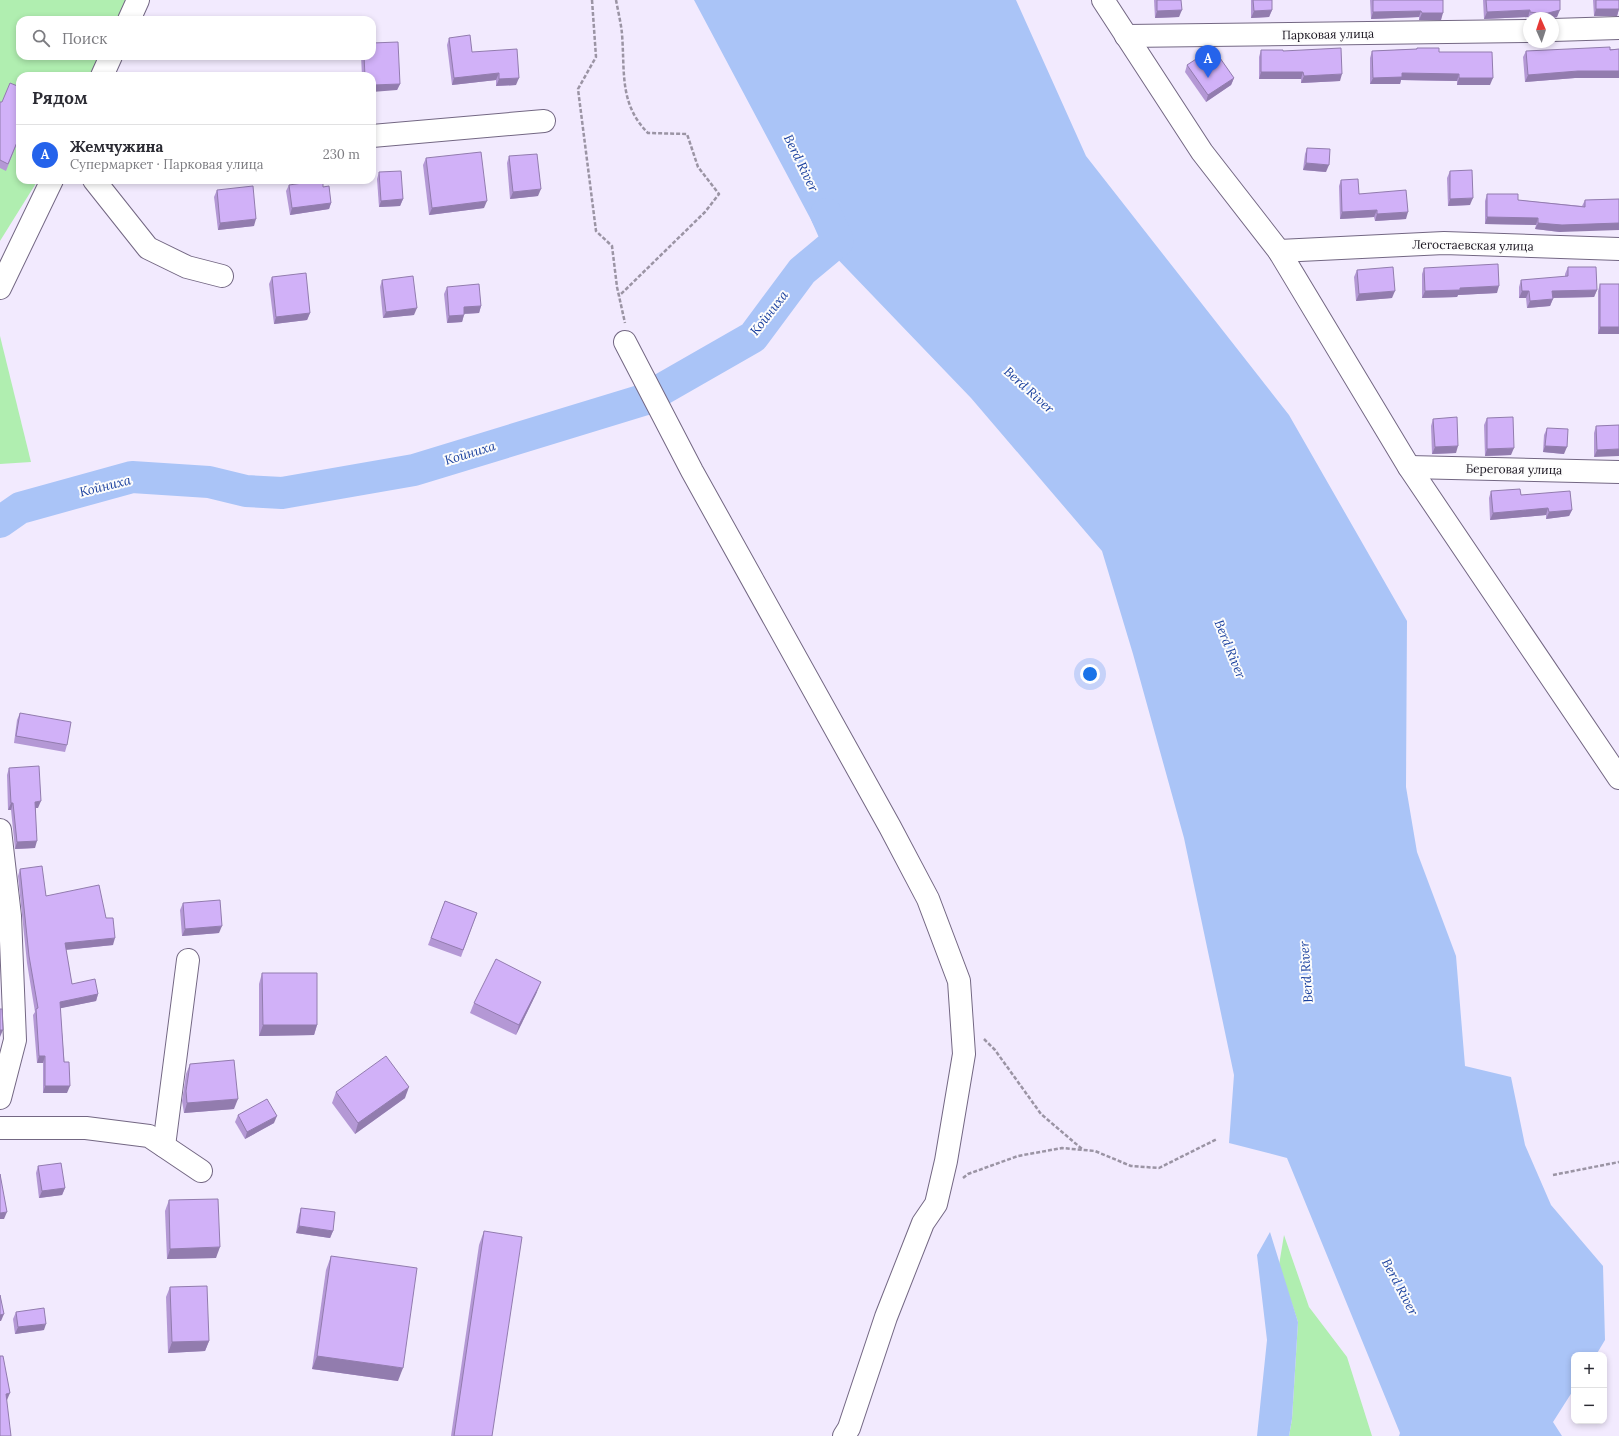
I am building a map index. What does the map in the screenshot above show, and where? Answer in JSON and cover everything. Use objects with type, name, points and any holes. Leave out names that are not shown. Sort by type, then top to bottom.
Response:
[{"type":"street","points":[[131,16],[138,0]]},
{"type":"street","points":[[1104,0],[1202,152],[1280,251],[1409,467],[1619,778]]},
{"type":"street","points":[[1559,30],[1619,28]]},
{"type":"street","name":"Парковая улица","points":[[1126,36],[1523,30]]},
{"type":"street","points":[[104,72],[109,60]]},
{"type":"street","points":[[376,136],[544,121]]},
{"type":"street","points":[[0,288],[50,184]]},
{"type":"street","points":[[97,184],[148,248],[187,267],[222,276]]},
{"type":"street","name":"Легостаевская улица","points":[[1280,251],[1444,243],[1619,249]]},
{"type":"street","points":[[625,342],[692,470],[890,827],[928,899],[959,982],[964,1054],[946,1162],[936,1204],[920,1230],[886,1317],[849,1428],[844,1436]]},
{"type":"street","name":"Береговая улица","points":[[1409,467],[1619,472]]},
{"type":"street","points":[[0,830],[10,916],[15,1040],[0,1098]]},
{"type":"street","points":[[164,1146],[188,960]]},
{"type":"street","points":[[0,1128],[86,1128],[149,1136],[201,1171]]},
{"type":"path","points":[[592,0],[596,57],[578,89],[596,231],[612,246],[619,296],[625,322],[625,342]]},
{"type":"path","points":[[616,0],[622,34],[623,84],[636,121],[648,133],[687,134],[698,168],[719,194],[705,212],[619,296]]},
{"type":"path","points":[[962,1016],[995,1050],[1041,1114],[1082,1150]]},
{"type":"path","points":[[962,1179],[968,1174],[1018,1156],[1062,1148],[1095,1151],[1131,1166],[1159,1168],[1218,1139]]},
{"type":"path","points":[[1553,1175],[1619,1162]]},
{"type":"green space","points":[[0,0],[131,0],[123,16],[16,16],[16,60],[101,60],[95,72],[16,72],[16,184],[36,184],[0,241]]},
{"type":"green space","points":[[0,336],[31,462],[0,464]]},
{"type":"green space","points":[[1284,1235],[1309,1307],[1347,1357],[1372,1436],[1289,1436],[1292,1419],[1298,1322],[1279,1265]]},
{"type":"water","name":"Berd River","points":[[694,0],[1016,0],[1086,156],[1289,415],[1407,621],[1406,787],[1417,852],[1456,956],[1465,1066],[1511,1077],[1525,1145],[1551,1205],[1603,1266],[1605,1340],[1598,1352],[1571,1352],[1571,1394],[1553,1422],[1562,1436],[1399,1436],[1400,1433],[1287,1158],[1229,1143],[1234,1075],[1184,838],[1133,654],[1102,551],[971,398],[825,246]]},
{"type":"water","points":[[1270,1232],[1298,1322],[1292,1419],[1289,1436],[1257,1436],[1267,1340],[1257,1255]]},
{"type":"building","points":[[1157,0],[1181,0],[1182,10],[1157,11]]},
{"type":"building","points":[[1253,0],[1272,0],[1272,10],[1254,11]]},
{"type":"building","points":[[1373,0],[1443,0],[1443,13],[1422,13],[1421,11],[1373,12]]},
{"type":"building","points":[[1486,0],[1560,0],[1560,10],[1552,12],[1530,12],[1530,10],[1487,12]]},
{"type":"building","points":[[1596,0],[1619,0],[1619,9],[1596,9]]},
{"type":"building","points":[[470,35],[472,52],[517,49],[519,78],[499,79],[499,73],[454,78],[449,38]]},
{"type":"building","points":[[398,42],[400,84],[376,85],[376,72],[365,72],[364,60],[376,60],[376,43]]},
{"type":"building","points":[[1610,47],[1610,50],[1619,49],[1619,71],[1578,71],[1528,75],[1526,51]]},
{"type":"building","points":[[1213,48],[1234,78],[1208,95],[1187,65]]},
{"type":"building","points":[[1341,48],[1342,74],[1304,76],[1303,72],[1261,72],[1261,50],[1283,51]]},
{"type":"building","points":[[1439,48],[1439,52],[1492,52],[1493,78],[1459,78],[1459,74],[1402,73],[1402,77],[1373,78],[1372,51]]},
{"type":"building","points":[[10,83],[16,85],[16,145],[8,164],[0,160],[0,102],[2,102]]},
{"type":"building","points":[[1307,148],[1330,149],[1329,165],[1306,163]]},
{"type":"building","points":[[481,152],[487,201],[432,208],[426,158]]},
{"type":"building","points":[[537,154],[541,189],[513,192],[509,156]]},
{"type":"building","points":[[1472,170],[1473,198],[1450,199],[1450,171]]},
{"type":"building","points":[[401,171],[403,199],[381,201],[379,172]]},
{"type":"building","points":[[1358,179],[1359,194],[1406,190],[1408,212],[1377,214],[1377,210],[1342,212],[1341,180]]},
{"type":"building","points":[[323,184],[323,187],[329,186],[331,203],[292,208],[289,185]]},
{"type":"building","points":[[253,186],[256,219],[220,223],[217,190]]},
{"type":"building","points":[[1487,194],[1518,194],[1518,200],[1585,207],[1585,200],[1619,199],[1619,223],[1562,225],[1538,223],[1538,218],[1487,217]]},
{"type":"building","points":[[1498,264],[1499,286],[1460,288],[1460,290],[1425,291],[1424,268]]},
{"type":"building","points":[[1393,267],[1395,291],[1359,294],[1357,270]]},
{"type":"building","points":[[1568,267],[1596,267],[1597,290],[1552,291],[1553,299],[1530,301],[1529,291],[1522,291],[1521,280],[1568,276]]},
{"type":"building","points":[[306,273],[310,313],[276,317],[272,277]]},
{"type":"building","points":[[413,276],[417,308],[386,312],[382,280]]},
{"type":"building","points":[[479,284],[481,306],[464,307],[464,315],[449,316],[447,287]]},
{"type":"building","points":[[1600,284],[1619,284],[1619,327],[1600,327]]},
{"type":"building","points":[[1457,417],[1458,446],[1435,447],[1433,419]]},
{"type":"building","points":[[1513,417],[1514,448],[1487,449],[1487,418]]},
{"type":"building","points":[[1619,425],[1619,449],[1597,450],[1596,426]]},
{"type":"building","points":[[1547,428],[1568,429],[1567,447],[1545,446]]},
{"type":"building","points":[[1520,489],[1521,495],[1570,491],[1572,510],[1549,512],[1548,508],[1493,513],[1491,491]]},
{"type":"building","points":[[20,713],[71,722],[67,745],[16,736]]},
{"type":"building","points":[[39,766],[41,801],[35,802],[37,841],[17,842],[13,803],[11,803],[9,768]]},
{"type":"building","points":[[42,866],[46,896],[99,885],[106,918],[113,918],[115,938],[65,943],[72,984],[95,979],[98,994],[60,1002],[64,1062],[69,1062],[70,1086],[45,1086],[45,1056],[39,1056],[36,1009],[38,1008],[29,956],[20,869]]},
{"type":"building","points":[[220,900],[222,926],[185,929],[183,903]]},
{"type":"building","points":[[445,901],[477,913],[463,950],[431,938]]},
{"type":"building","points":[[496,959],[541,982],[519,1025],[474,1003]]},
{"type":"building","points":[[262,973],[317,973],[317,1025],[263,1025]]},
{"type":"building","points":[[0,1009],[2,1009],[3,1030],[0,1030]]},
{"type":"building","points":[[386,1056],[409,1087],[358,1123],[336,1092]]},
{"type":"building","points":[[234,1060],[238,1099],[187,1103],[186,1091],[190,1064]]},
{"type":"building","points":[[267,1099],[277,1116],[247,1132],[238,1115]]},
{"type":"building","points":[[61,1163],[65,1188],[42,1191],[38,1166]]},
{"type":"building","points":[[0,1174],[7,1212],[0,1213]]},
{"type":"building","points":[[218,1199],[220,1247],[170,1249],[169,1200]]},
{"type":"building","points":[[301,1208],[335,1212],[333,1231],[299,1226]]},
{"type":"building","points":[[484,1231],[522,1237],[492,1436],[454,1436]]},
{"type":"building","points":[[331,1256],[417,1268],[403,1368],[317,1356]]},
{"type":"building","points":[[207,1286],[209,1341],[172,1342],[170,1287]]},
{"type":"building","points":[[0,1295],[4,1314],[0,1315]]},
{"type":"building","points":[[44,1308],[46,1324],[18,1327],[16,1312]]},
{"type":"building","points":[[0,1356],[3,1356],[10,1393],[6,1394],[11,1436],[0,1436]]},
{"type":"waterway","name":"Койниха","points":[[0,522],[20,508],[132,477],[209,482],[246,491],[282,493],[414,470],[643,400],[753,337],[802,271],[838,241],[826,214]]},
{"type":"place","name":"Жемчужина","points":[[1208,78]]}]
